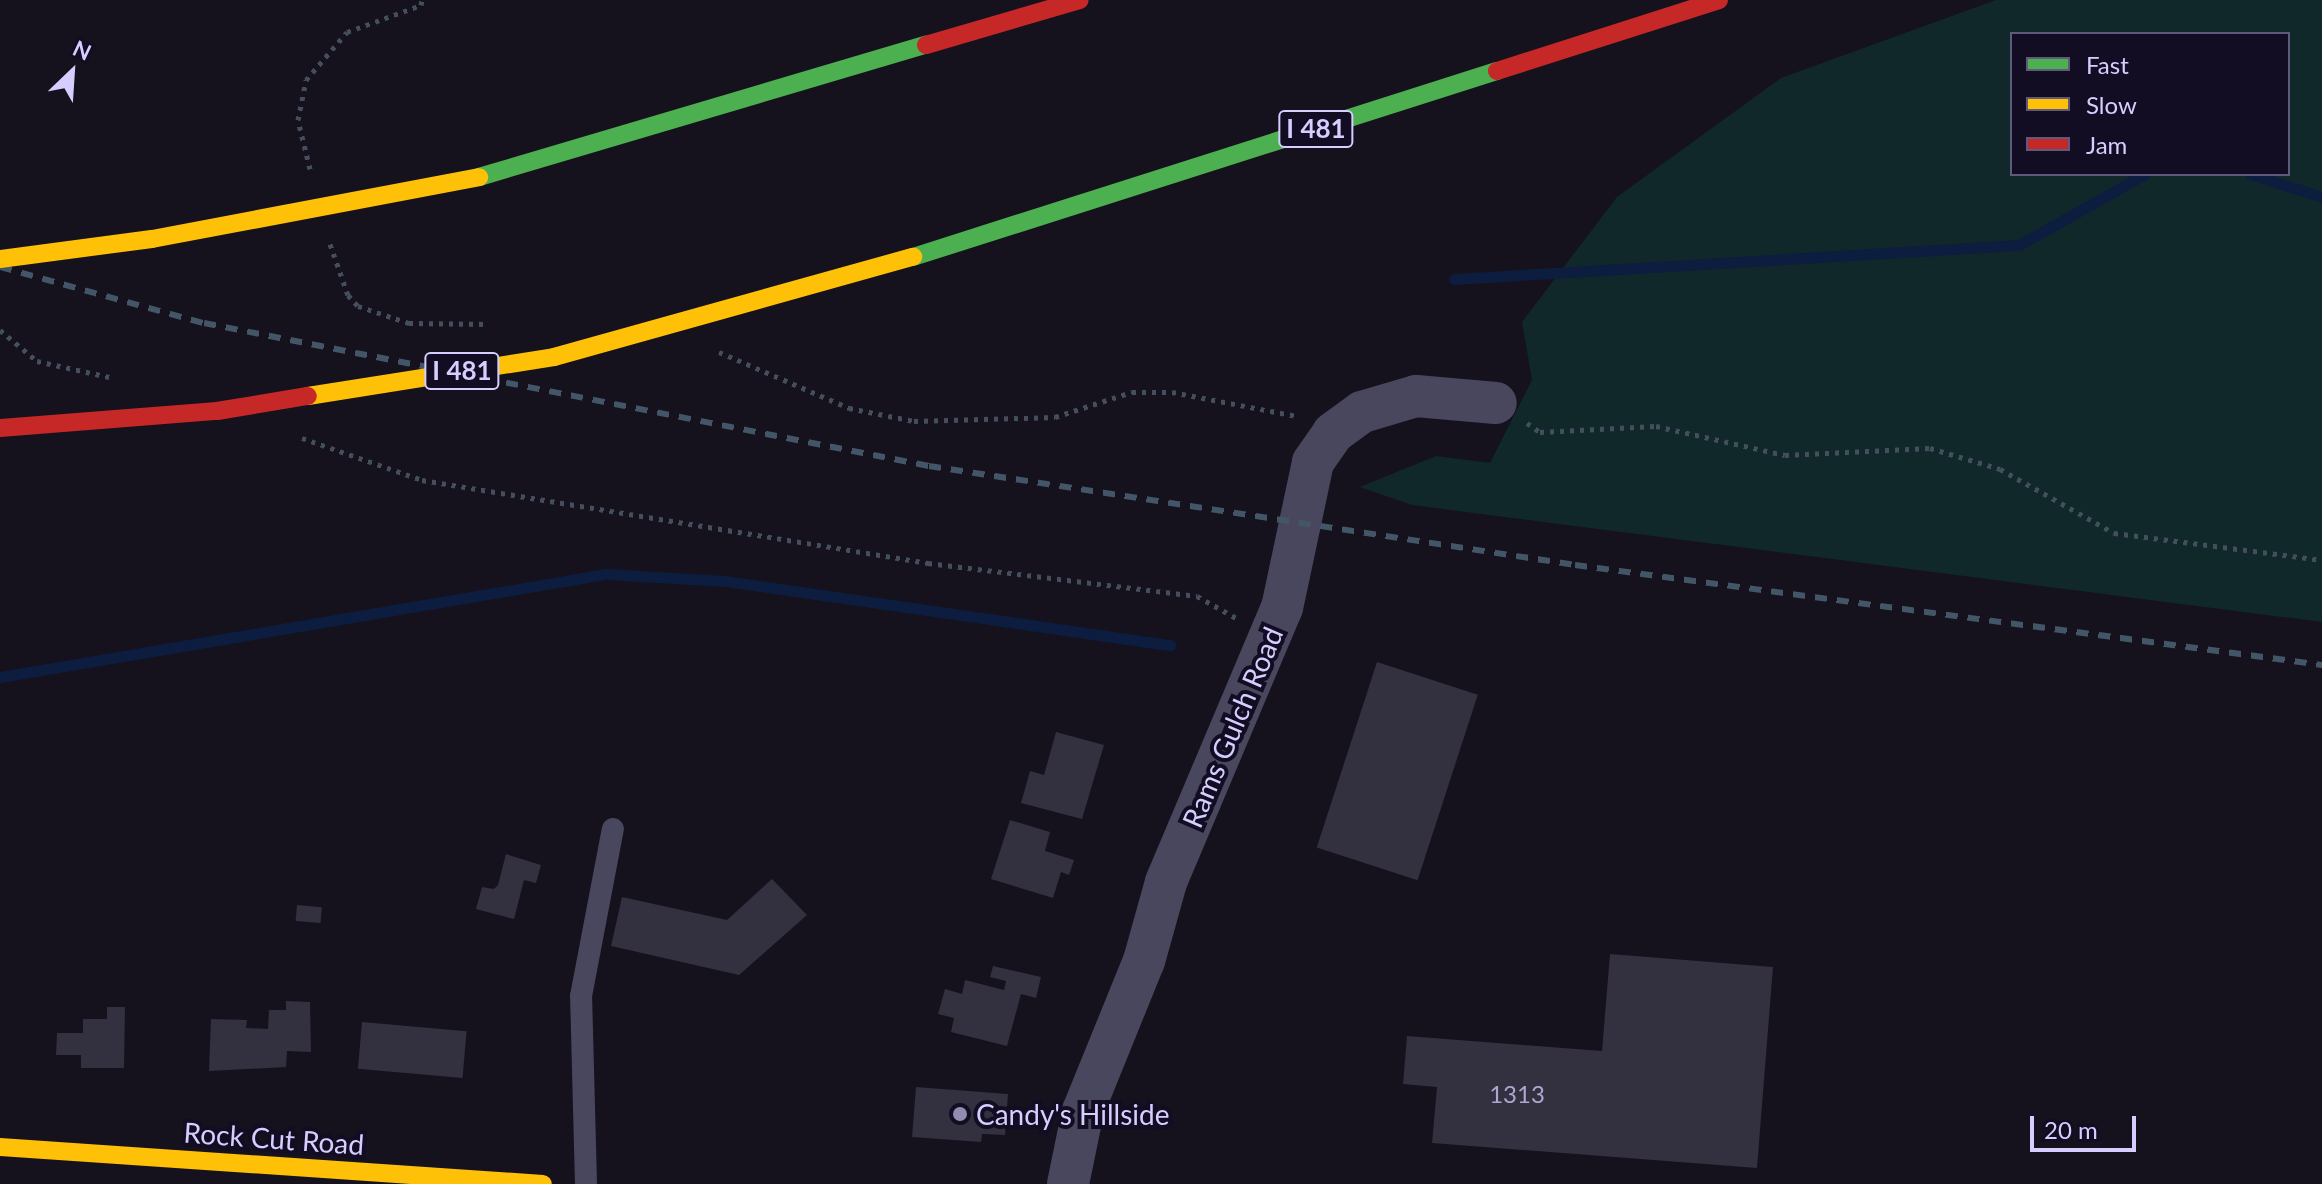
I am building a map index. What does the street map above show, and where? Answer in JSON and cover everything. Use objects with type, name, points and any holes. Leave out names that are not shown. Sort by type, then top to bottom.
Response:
[{"type":"main road","points":[[0,259],[152,239],[479,177],[1080,0]]},
{"type":"main road","name":"I 481","points":[[0,428],[217,411],[554,357],[913,257],[1719,0]]},
{"type":"main road","name":"Rock Cut Road","points":[[0,1147],[543,1184]]},
{"type":"street","name":"Rams Gulch Road","points":[[1068,1184],[1083,1111],[1144,961],[1166,882],[1282,608],[1313,462],[1333,433],[1362,412],[1416,396],[1496,403]]},
{"type":"lane","points":[[586,1184],[581,996],[613,829]]},
{"type":"path","points":[[0,330],[37,361],[117,380]]},
{"type":"path","points":[[1496,403],[1540,432],[1656,426],[1785,455],[1930,448],[2000,469],[2114,533],[2322,560]]},
{"type":"path","points":[[288,434],[422,480],[928,563],[1197,596],[1270,638]]},
{"type":"green space","points":[[1996,0],[2322,0],[2322,622],[1412,505],[1360,487],[1436,456],[1490,463],[1532,380],[1522,322],[1617,197],[1781,78]]},
{"type":"building","points":[[1377,662],[1478,695],[1418,880],[1317,847]]},
{"type":"building","points":[[1056,732],[1104,745],[1082,819],[1021,803],[1030,771],[1044,775]]},
{"type":"building","points":[[1010,820],[1050,832],[1045,851],[1074,860],[1069,875],[1061,872],[1053,898],[991,879]]},
{"type":"building","points":[[506,854],[541,865],[536,883],[524,880],[514,919],[476,909],[482,887],[494,889],[498,885]]},
{"type":"building","points":[[772,879],[807,915],[739,975],[611,946],[622,897],[727,920]]},
{"type":"building","points":[[297,905],[322,907],[321,923],[296,921]]},
{"type":"building","points":[[1610,954],[1773,967],[1757,1168],[1432,1143],[1437,1087],[1403,1084],[1407,1036],[1602,1051]]},
{"type":"building","points":[[993,966],[1041,977],[1036,998],[1021,994],[1007,1046],[951,1032],[954,1018],[938,1014],[945,989],[962,994],[965,980],[1004,990],[1006,981],[990,977]]},
{"type":"building","points":[[286,1001],[310,1002],[311,1052],[287,1051],[286,1067],[209,1071],[211,1019],[247,1020],[246,1028],[268,1029],[269,1010],[286,1010]]},
{"type":"building","points":[[107,1007],[125,1007],[124,1068],[81,1068],[81,1055],[56,1055],[57,1033],[83,1033],[83,1019],[107,1019]]},
{"type":"building","points":[[362,1022],[467,1031],[463,1078],[358,1069]]},
{"type":"building","name":"Candy's Hillside","points":[[916,1087],[1008,1094],[1005,1135],[982,1134],[981,1142],[912,1137]]},
{"type":"waterway","points":[[1454,279],[2019,245],[2141,176]]},
{"type":"waterway","points":[[2256,176],[2322,197]]},
{"type":"waterway","points":[[0,677],[606,574],[725,581],[1170,645]]},
{"type":"railway","points":[[0,267],[204,323],[929,466],[1575,565],[2322,665]]},
{"type":"traffic: fast","points":[[479,177],[926,45]]},
{"type":"traffic: fast","points":[[913,257],[1497,71]]},
{"type":"traffic: slow","points":[[0,259],[152,239],[479,177]]},
{"type":"traffic: slow","points":[[308,396],[554,357],[913,257]]},
{"type":"traffic: slow","points":[[0,1147],[543,1184]]},
{"type":"traffic: jam","points":[[926,45],[1080,0]]},
{"type":"traffic: jam","points":[[1497,71],[1719,0]]},
{"type":"traffic: jam","points":[[0,428],[217,411],[308,396]]},
{"type":"place","name":"Candy's Hillside","points":[[960,1114]]}]
